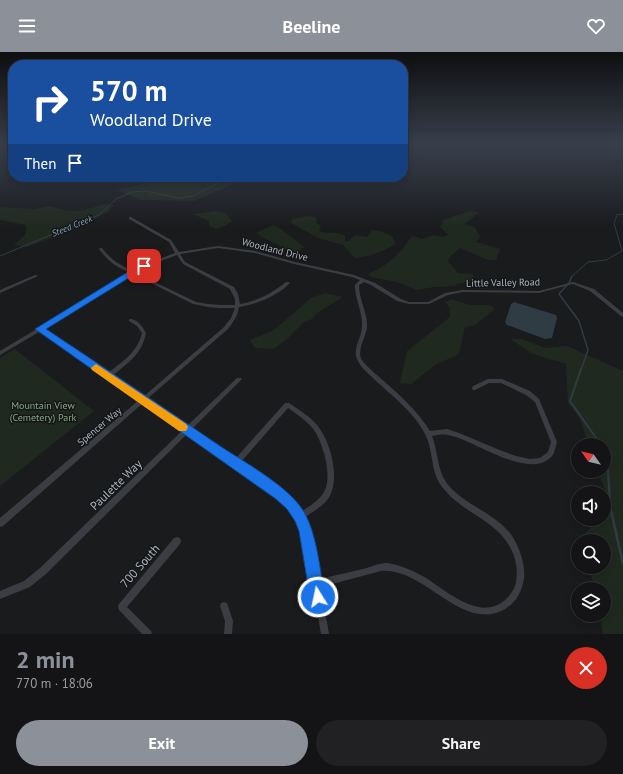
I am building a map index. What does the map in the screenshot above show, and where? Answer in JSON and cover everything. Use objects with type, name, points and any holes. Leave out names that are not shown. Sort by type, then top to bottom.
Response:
[{"type":"street","points":[[130,218],[164,236],[175,245],[184,263],[232,288],[236,293],[238,305]]},
{"type":"street","name":"Woodland Drive","points":[[0,353],[132,272],[160,258],[178,253],[218,247],[243,249],[353,276],[399,300]]},
{"type":"street","points":[[101,249],[108,258],[132,272],[195,303],[208,307],[238,305],[266,299],[288,283]]},
{"type":"street","points":[[0,292],[36,276]]},
{"type":"street","points":[[315,584],[385,567],[402,570],[469,608],[484,612],[497,609],[508,603],[516,592],[521,579],[517,552],[503,530],[455,496],[443,484],[438,474],[429,434],[408,404],[360,361],[357,354],[365,324],[357,292],[357,286],[363,280]]},
{"type":"street","name":"Little Valley Road","points":[[399,300],[421,304],[432,302],[447,294],[463,291],[539,292],[573,283],[592,290],[623,315]]},
{"type":"street","name":"Spencer Way","points":[[0,523],[226,328],[237,312],[238,305]]},
{"type":"street","points":[[108,376],[133,356],[140,348],[144,333],[139,325],[131,320]]},
{"type":"street","points":[[40,329],[236,463],[280,494],[291,505],[300,517],[309,543],[325,634]]},
{"type":"street","name":"Paulette Way","points":[[0,595],[27,584],[43,571],[239,378]]},
{"type":"street","points":[[429,434],[447,432],[525,462],[539,461],[549,455],[554,442],[537,401],[528,393],[502,381],[488,381],[475,388]]},
{"type":"street","points":[[236,463],[287,405],[304,415],[319,430],[326,444],[331,472],[327,494],[300,517]]},
{"type":"street","name":"700 South","points":[[148,634],[122,606],[177,541]]},
{"type":"street","points":[[224,606],[229,621],[228,634]]},
{"type":"green space","points":[[238,182],[194,201],[140,200],[117,190],[146,183]]},
{"type":"green space","points":[[105,204],[114,205],[108,212],[74,229],[28,247],[14,245],[26,234],[26,225],[0,220],[0,207],[35,209],[49,206],[68,211],[79,211]]},
{"type":"green space","points":[[216,211],[226,213],[232,221],[227,225],[216,229],[209,226],[209,221],[193,214]]},
{"type":"green space","points":[[469,211],[479,212],[465,224],[475,227],[480,237],[476,242],[500,249],[496,260],[488,260],[460,248],[450,257],[448,261],[458,273],[473,274],[473,281],[457,284],[455,286],[434,287],[417,290],[397,282],[371,277],[368,274],[391,260],[413,236],[422,239],[433,235],[442,237],[448,235],[440,227],[443,220]]},
{"type":"green space","points":[[308,216],[316,217],[317,224],[321,225],[319,231],[341,234],[345,236],[345,241],[348,241],[356,235],[367,237],[372,230],[380,231],[393,237],[395,244],[376,253],[355,258],[343,245],[318,238],[291,223],[292,219]]},
{"type":"green space","points":[[273,225],[281,229],[304,247],[294,255],[285,248],[256,233]]},
{"type":"green space","points":[[325,293],[343,297],[317,313],[312,319],[304,322],[274,349],[255,348],[250,340],[274,330],[311,298]]},
{"type":"green space","points":[[451,299],[470,305],[490,305],[495,309],[475,325],[465,327],[459,354],[435,365],[411,384],[400,383],[407,351],[450,317],[450,308],[445,302]]},
{"type":"green space","points":[[510,339],[522,339],[545,348],[567,346],[623,371],[623,634],[603,634],[601,622],[611,622],[611,582],[592,582],[591,574],[611,574],[611,534],[585,534],[592,526],[611,526],[611,486],[603,486],[601,478],[611,478],[611,438],[586,438],[580,419],[568,403],[566,364],[533,354]]},
{"type":"green space","name":"Mountain View (Cemetery) Park","points":[[15,349],[94,411],[0,486],[0,358]]},
{"type":"shaded area","points":[[514,302],[556,315],[557,318],[552,338],[545,339],[507,325],[505,322],[511,304]]},
{"type":"waterway","name":"Steed Creek","points":[[0,256],[99,215],[116,199],[132,192],[146,191],[178,198],[193,196],[220,182]]},
{"type":"waterway","points":[[572,276],[588,262],[606,260],[622,251],[614,223],[617,215],[623,214]]},
{"type":"waterway","points":[[572,276],[569,283],[559,294],[579,321],[588,350],[581,370]]},
{"type":"waterway","points":[[581,369],[570,401],[596,438]]},
{"type":"waterway","points":[[608,478],[609,486]]},
{"type":"waterway","points":[[611,510],[623,564]]},
{"type":"slow traffic","points":[[96,368],[182,427]]},
{"type":"route","points":[[144,266],[40,329],[280,494],[300,517],[309,543],[318,597]]}]
